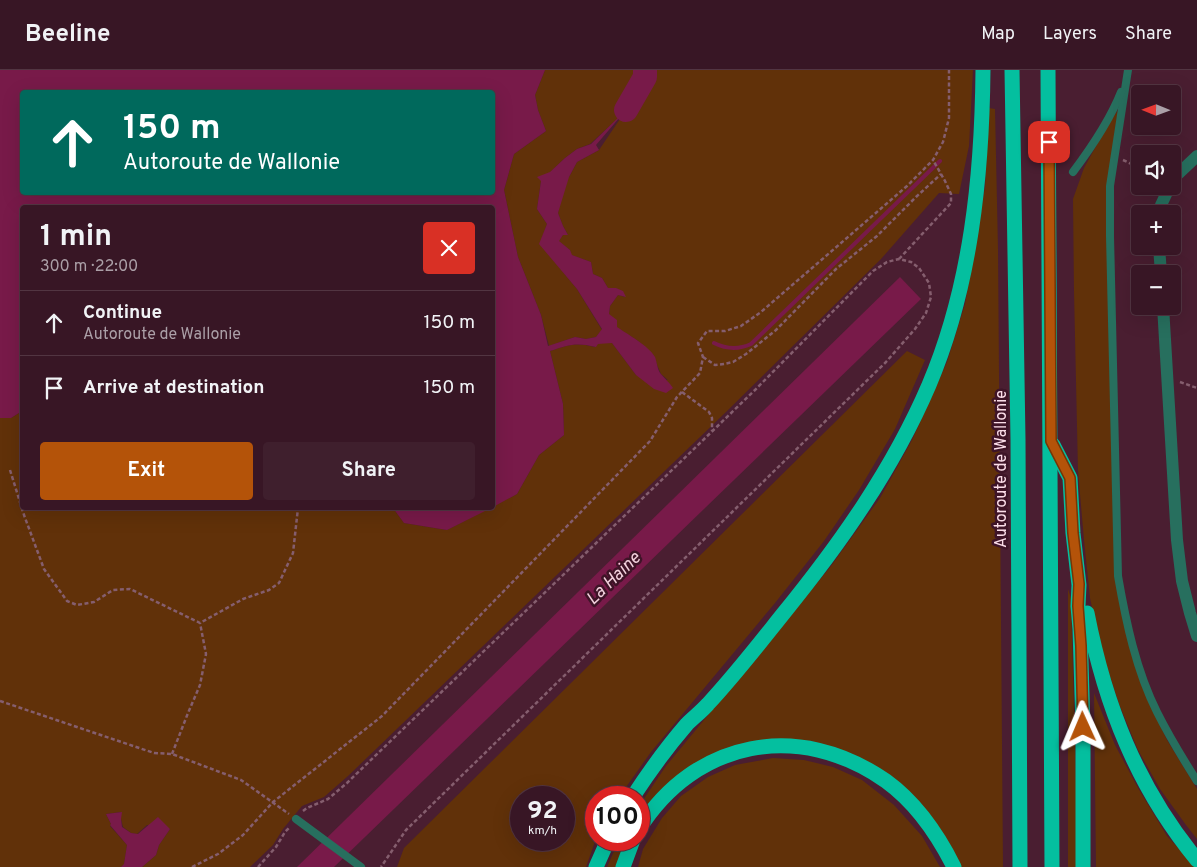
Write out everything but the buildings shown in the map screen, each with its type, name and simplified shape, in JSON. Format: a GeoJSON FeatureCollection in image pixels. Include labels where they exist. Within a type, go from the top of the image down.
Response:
{"type":"FeatureCollection","features":[{"type":"Feature","properties":{"kind":"highway"},"geometry":{"type":"LineString","coordinates":[[640,786],[657,761],[726,683],[846,532],[872,492],[914,418],[938,362],[962,279],[978,182],[983,70]]}},
{"type":"Feature","properties":{"kind":"highway","name":"Autoroute de Wallonie"},"geometry":{"type":"LineString","coordinates":[[1012,70],[1018,449],[1020,867]]}},
{"type":"Feature","properties":{"kind":"highway"},"geometry":{"type":"LineString","coordinates":[[1048,70],[1052,867]]}},
{"type":"Feature","properties":{"kind":"highway"},"geometry":{"type":"LineString","coordinates":[[1051,441],[1070,478],[1073,533],[1079,584],[1084,867]]}},
{"type":"Feature","properties":{"kind":"highway"},"geometry":{"type":"LineString","coordinates":[[1079,584],[1088,613],[1102,679],[1126,745],[1166,819],[1197,860]]}},
{"type":"Feature","properties":{"kind":"highway"},"geometry":{"type":"LineString","coordinates":[[650,813],[668,792],[691,773],[715,760],[764,746],[808,748],[843,758],[887,782],[910,803],[928,824],[954,867]]}},
{"type":"Feature","properties":{"kind":"highway"},"geometry":{"type":"LineString","coordinates":[[596,867],[603,851]]}},
{"type":"Feature","properties":{"kind":"highway"},"geometry":{"type":"LineString","coordinates":[[623,867],[629,851]]}},
{"type":"Feature","properties":{"kind":"street"},"geometry":{"type":"LineString","coordinates":[[1181,171],[1197,156]]}},
{"type":"Feature","properties":{"kind":"street"},"geometry":{"type":"LineString","coordinates":[[1164,315],[1177,540],[1182,581],[1197,636]]}},
{"type":"Feature","properties":{"kind":"lane"},"geometry":{"type":"LineString","coordinates":[[1128,70],[1110,186],[1118,576],[1133,644],[1156,711],[1197,781]]}},
{"type":"Feature","properties":{"kind":"lane"},"geometry":{"type":"LineString","coordinates":[[1073,172],[1118,101],[1127,79]]}},
{"type":"Feature","properties":{"kind":"lane"},"geometry":{"type":"LineString","coordinates":[[296,819],[361,867]]}},
{"type":"Feature","properties":{"kind":"path"},"geometry":{"type":"LineString","coordinates":[[192,867],[218,854],[243,835],[273,802],[382,716],[650,441],[677,397],[700,373],[703,357],[698,343],[707,331],[725,331],[741,326],[761,312],[907,186],[933,160],[943,142],[949,118],[949,70]]}},
{"type":"Feature","properties":{"kind":"path"},"geometry":{"type":"LineString","coordinates":[[899,259],[951,202],[951,194],[933,160]]}},
{"type":"Feature","properties":{"kind":"path"},"geometry":{"type":"LineString","coordinates":[[703,357],[715,364],[724,364],[733,362],[746,354],[776,330],[836,269],[877,236],[941,174]]}},
{"type":"Feature","properties":{"kind":"path"},"geometry":{"type":"LineString","coordinates":[[258,867],[276,847],[285,832],[307,808],[328,799],[347,783],[754,391],[873,272],[887,262],[899,259],[912,262],[919,268],[929,283],[931,297],[926,314],[886,362],[406,830],[381,867]]}},
{"type":"Feature","properties":{"kind":"path"},"geometry":{"type":"LineString","coordinates":[[1167,378],[1197,388]]}},
{"type":"Feature","properties":{"kind":"path"},"geometry":{"type":"LineString","coordinates":[[682,392],[709,412],[712,418],[712,431]]}},
{"type":"Feature","properties":{"kind":"path"},"geometry":{"type":"LineString","coordinates":[[10,470],[20,502]]}},
{"type":"Feature","properties":{"kind":"path"},"geometry":{"type":"LineString","coordinates":[[22,510],[44,569],[67,601],[77,605],[94,602],[113,590],[130,589],[200,624]]}},
{"type":"Feature","properties":{"kind":"path"},"geometry":{"type":"LineString","coordinates":[[200,624],[243,599],[269,590],[279,583],[293,553],[298,510]]}},
{"type":"Feature","properties":{"kind":"path"},"geometry":{"type":"LineString","coordinates":[[172,754],[200,685],[206,654],[200,624]]}},
{"type":"Feature","properties":{"kind":"path"},"geometry":{"type":"LineString","coordinates":[[0,701],[154,753],[172,754],[241,780],[296,819]]}},
{"type":"Feature","properties":{"kind":"shaded area"},"geometry":{"type":"Polygon","coordinates":[[[545,70],[973,70],[969,146],[959,194],[939,193],[881,259],[726,412],[348,776],[324,797],[302,806],[283,829],[273,845],[250,867],[142,867],[156,855],[159,845],[170,829],[147,825],[137,834],[131,833],[123,827],[121,812],[106,814],[111,824],[110,826],[127,845],[124,865],[121,867],[0,867],[0,418],[11,418],[20,412],[20,510],[394,510],[404,523],[447,530],[486,510],[495,510],[495,505],[517,494],[539,455],[564,435],[563,404],[550,351],[572,345],[595,347],[598,343],[612,343],[636,375],[668,380],[661,374],[654,356],[638,341],[616,327],[609,314],[610,306],[618,295],[625,297],[616,288],[608,288],[602,278],[593,274],[591,262],[571,255],[570,250],[558,241],[563,235],[568,235],[558,213],[560,204],[554,186],[569,177],[577,162],[599,150],[624,113],[590,144],[577,149],[565,158],[541,181],[537,209],[547,224],[540,244],[577,289],[602,330],[596,337],[586,339],[575,337],[549,346],[541,315],[518,257],[504,190],[514,154],[546,131],[538,110],[535,95],[545,70]]]}},
{"type":"Feature","properties":{"kind":"shaded area"},"geometry":{"type":"Polygon","coordinates":[[[989,108],[995,109],[998,249],[1003,867],[960,867],[912,797],[879,768],[846,752],[811,741],[775,740],[744,744],[653,799],[650,803],[650,790],[666,766],[831,566],[880,498],[912,440],[947,362],[965,304],[985,187],[989,108]]]}},
{"type":"Feature","properties":{"kind":"shaded area"},"geometry":{"type":"Polygon","coordinates":[[[1118,110],[1107,186],[1115,553],[1148,700],[1167,740],[1197,789],[1197,839],[1160,789],[1138,750],[1119,704],[1101,649],[1090,598],[1078,471],[1073,199],[1084,168],[1118,110]]]}},
{"type":"Feature","properties":{"kind":"shaded area"},"geometry":{"type":"Polygon","coordinates":[[[907,351],[925,360],[895,429],[859,490],[824,541],[775,603],[651,752],[627,786],[585,786],[585,851],[592,851],[586,867],[397,867],[404,848],[907,351]]]}},
{"type":"Feature","properties":{"kind":"shaded area"},"geometry":{"type":"Polygon","coordinates":[[[1068,589],[1071,598],[1077,867],[1068,867],[1068,589]]]}},
{"type":"Feature","properties":{"kind":"shaded area"},"geometry":{"type":"Polygon","coordinates":[[[1094,693],[1115,745],[1138,788],[1167,836],[1196,867],[1096,867],[1094,693]]]}},
{"type":"Feature","properties":{"kind":"shaded area"},"geometry":{"type":"Polygon","coordinates":[[[773,758],[804,760],[833,767],[862,780],[894,805],[922,836],[940,867],[638,867],[642,851],[650,851],[650,838],[662,818],[681,796],[708,777],[735,765],[773,758]]]}},
{"type":"Feature","properties":{"kind":"shaded area"},"geometry":{"type":"Polygon","coordinates":[[[614,851],[623,851],[617,867],[607,867],[614,851]]]}},
{"type":"Feature","properties":{"kind":"water"},"geometry":{"type":"Polygon","coordinates":[[[0,70],[545,70],[535,95],[538,110],[546,131],[514,154],[504,190],[518,257],[541,315],[548,346],[575,337],[586,339],[596,337],[602,329],[577,289],[539,244],[547,224],[537,209],[541,181],[537,177],[550,172],[577,149],[591,144],[626,110],[596,145],[599,150],[577,162],[569,177],[558,213],[568,235],[563,235],[559,241],[570,250],[572,255],[591,262],[593,274],[602,278],[608,288],[616,288],[623,291],[626,297],[618,295],[610,306],[609,314],[617,320],[617,327],[652,353],[660,373],[673,388],[666,393],[654,389],[636,375],[612,343],[598,344],[596,347],[572,345],[550,351],[563,404],[564,435],[539,455],[517,494],[495,506],[495,205],[20,205],[20,412],[11,418],[0,418],[0,70]]]}},
{"type":"Feature","properties":{"kind":"water","name":"La Haine"},"geometry":{"type":"Polygon","coordinates":[[[900,277],[921,299],[334,867],[297,867],[900,277]]]}},
{"type":"Feature","properties":{"kind":"water"},"geometry":{"type":"Polygon","coordinates":[[[394,510],[487,510],[447,530],[404,523],[394,510]]]}},
{"type":"Feature","properties":{"kind":"water"},"geometry":{"type":"Polygon","coordinates":[[[122,812],[122,827],[131,833],[138,834],[158,817],[170,829],[159,845],[156,855],[142,867],[121,867],[124,864],[127,845],[110,825],[106,814],[122,812]]]}},
{"type":"Feature","properties":{"kind":"waterway"},"geometry":{"type":"LineString","coordinates":[[626,110],[645,77],[645,70]]}},
{"type":"Feature","properties":{"kind":"waterway"},"geometry":{"type":"LineString","coordinates":[[714,343],[732,348],[751,344],[940,161]]}},
{"type":"Feature","properties":{"kind":"route"},"geometry":{"type":"LineString","coordinates":[[1049,142],[1051,441],[1070,478],[1073,533],[1079,584],[1078,606],[1083,727]]}}]}
